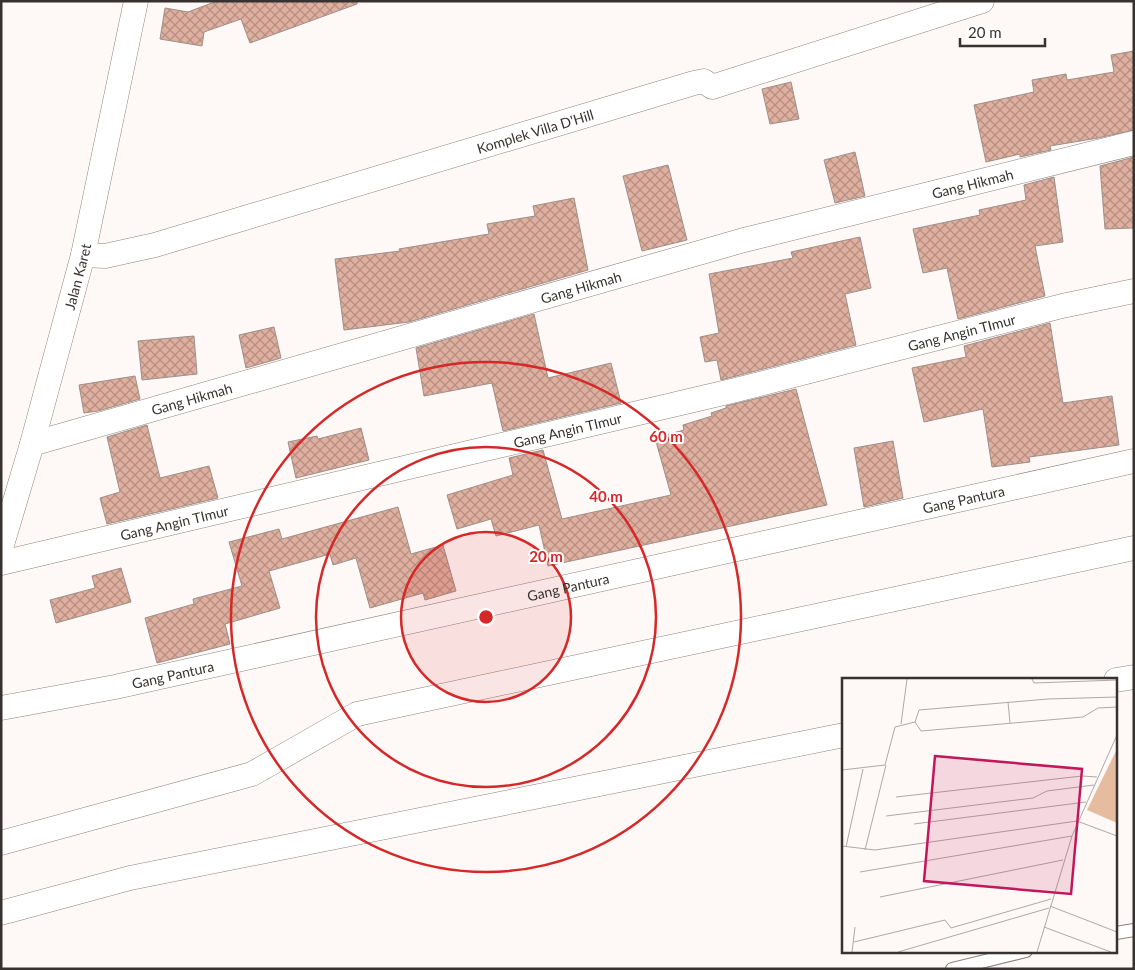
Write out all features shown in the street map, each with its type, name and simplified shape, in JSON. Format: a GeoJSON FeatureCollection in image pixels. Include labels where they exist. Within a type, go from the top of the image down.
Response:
{"type":"FeatureCollection","features":[{"type":"Feature","properties":{"kind":"street","name":"Jalan Karet"},"geometry":{"type":"LineString","coordinates":[[1,548],[32,444],[82,255],[136,1]]}},
{"type":"Feature","properties":{"kind":"street","name":"Komplek Villa D'Hill"},"geometry":{"type":"LineString","coordinates":[[82,255],[105,256],[155,245],[694,83],[704,81],[712,87],[982,1]]}},
{"type":"Feature","properties":{"kind":"street","name":"Gang Hikmah"},"geometry":{"type":"LineString","coordinates":[[32,444],[744,240],[1134,143]]}},
{"type":"Feature","properties":{"kind":"street","name":"Gang Angin TImur"},"geometry":{"type":"LineString","coordinates":[[1,563],[736,390],[1053,308],[1134,291]]}},
{"type":"Feature","properties":{"kind":"street","name":"Gang Pantura"},"geometry":{"type":"LineString","coordinates":[[1,708],[115,687],[1134,461]]}},
{"type":"Feature","properties":{"kind":"street"},"geometry":{"type":"LineString","coordinates":[[1,844],[252,774],[357,714],[1134,548]]}},
{"type":"Feature","properties":{"kind":"street"},"geometry":{"type":"LineString","coordinates":[[1118,680],[1134,677]]}},
{"type":"Feature","properties":{"kind":"street"},"geometry":{"type":"LineString","coordinates":[[1,913],[130,878],[842,735]]}},
{"type":"Feature","properties":{"kind":"lane"},"geometry":{"type":"LineString","coordinates":[[1118,933],[1134,930]]}},
{"type":"Feature","properties":{"kind":"lane"},"geometry":{"type":"LineString","coordinates":[[952,969],[1022,952]]}},
{"type":"Feature","properties":{"kind":"building"},"geometry":{"type":"Polygon","coordinates":[[[217,1],[357,1],[357,4],[250,43],[241,19],[204,32],[202,46],[160,39],[165,8],[188,12],[217,1]]]}},
{"type":"Feature","properties":{"kind":"building"},"geometry":{"type":"Polygon","coordinates":[[[1134,51],[1134,130],[1050,146],[1051,150],[1020,157],[1020,154],[986,162],[974,105],[1034,92],[1032,80],[1066,74],[1067,80],[1114,72],[1111,55],[1134,51]]]}},
{"type":"Feature","properties":{"kind":"building"},"geometry":{"type":"Polygon","coordinates":[[[791,82],[799,119],[770,124],[762,89],[791,82]]]}},
{"type":"Feature","properties":{"kind":"building"},"geometry":{"type":"Polygon","coordinates":[[[855,152],[865,196],[835,203],[824,160],[855,152]]]}},
{"type":"Feature","properties":{"kind":"building"},"geometry":{"type":"Polygon","coordinates":[[[1134,157],[1134,228],[1105,229],[1100,166],[1134,157]]]}},
{"type":"Feature","properties":{"kind":"building"},"geometry":{"type":"Polygon","coordinates":[[[668,165],[687,240],[642,251],[623,176],[668,165]]]}},
{"type":"Feature","properties":{"kind":"building"},"geometry":{"type":"Polygon","coordinates":[[[1054,177],[1063,242],[1035,246],[1045,296],[958,319],[947,268],[923,273],[913,229],[980,215],[979,210],[1026,200],[1024,185],[1054,177]]]}},
{"type":"Feature","properties":{"kind":"building"},"geometry":{"type":"Polygon","coordinates":[[[574,198],[588,270],[409,322],[344,330],[335,259],[400,251],[399,249],[489,234],[487,224],[535,216],[533,206],[574,198]]]}},
{"type":"Feature","properties":{"kind":"building"},"geometry":{"type":"Polygon","coordinates":[[[860,237],[871,288],[845,294],[856,345],[721,380],[717,360],[705,362],[700,337],[719,333],[709,274],[793,258],[791,252],[860,237]]]}},
{"type":"Feature","properties":{"kind":"building"},"geometry":{"type":"Polygon","coordinates":[[[534,314],[548,378],[611,363],[621,403],[503,431],[492,383],[424,396],[416,348],[534,314]]]}},
{"type":"Feature","properties":{"kind":"building"},"geometry":{"type":"Polygon","coordinates":[[[1050,323],[1063,403],[1112,396],[1119,445],[1029,457],[1030,462],[992,467],[983,409],[924,422],[912,368],[966,357],[964,346],[1050,323]]]}},
{"type":"Feature","properties":{"kind":"building"},"geometry":{"type":"Polygon","coordinates":[[[274,327],[281,358],[246,368],[239,335],[274,327]]]}},
{"type":"Feature","properties":{"kind":"building"},"geometry":{"type":"Polygon","coordinates":[[[194,336],[197,374],[142,380],[138,341],[194,336]]]}},
{"type":"Feature","properties":{"kind":"building"},"geometry":{"type":"Polygon","coordinates":[[[135,376],[140,399],[84,413],[79,385],[135,376]]]}},
{"type":"Feature","properties":{"kind":"building"},"geometry":{"type":"Polygon","coordinates":[[[796,389],[827,505],[548,566],[539,525],[496,536],[491,519],[457,529],[447,495],[513,475],[509,458],[543,450],[562,519],[671,495],[655,438],[684,430],[683,425],[712,416],[711,413],[726,408],[726,406],[796,389]]]}},
{"type":"Feature","properties":{"kind":"building"},"geometry":{"type":"Polygon","coordinates":[[[147,425],[160,478],[209,466],[218,498],[107,524],[100,498],[120,492],[107,437],[147,425]]]}},
{"type":"Feature","properties":{"kind":"building"},"geometry":{"type":"Polygon","coordinates":[[[361,428],[369,460],[296,478],[288,442],[317,436],[318,439],[361,428]]]}},
{"type":"Feature","properties":{"kind":"building"},"geometry":{"type":"Polygon","coordinates":[[[893,441],[903,498],[864,507],[854,448],[893,441]]]}},
{"type":"Feature","properties":{"kind":"building"},"geometry":{"type":"Polygon","coordinates":[[[398,507],[411,554],[443,545],[456,591],[425,600],[423,593],[370,608],[356,558],[333,565],[330,554],[269,571],[280,608],[225,624],[230,644],[157,663],[145,618],[194,604],[193,599],[242,586],[229,542],[279,529],[282,539],[398,507]]]}},
{"type":"Feature","properties":{"kind":"building"},"geometry":{"type":"Polygon","coordinates":[[[121,568],[131,602],[56,623],[50,600],[95,588],[92,576],[121,568]]]}}]}
